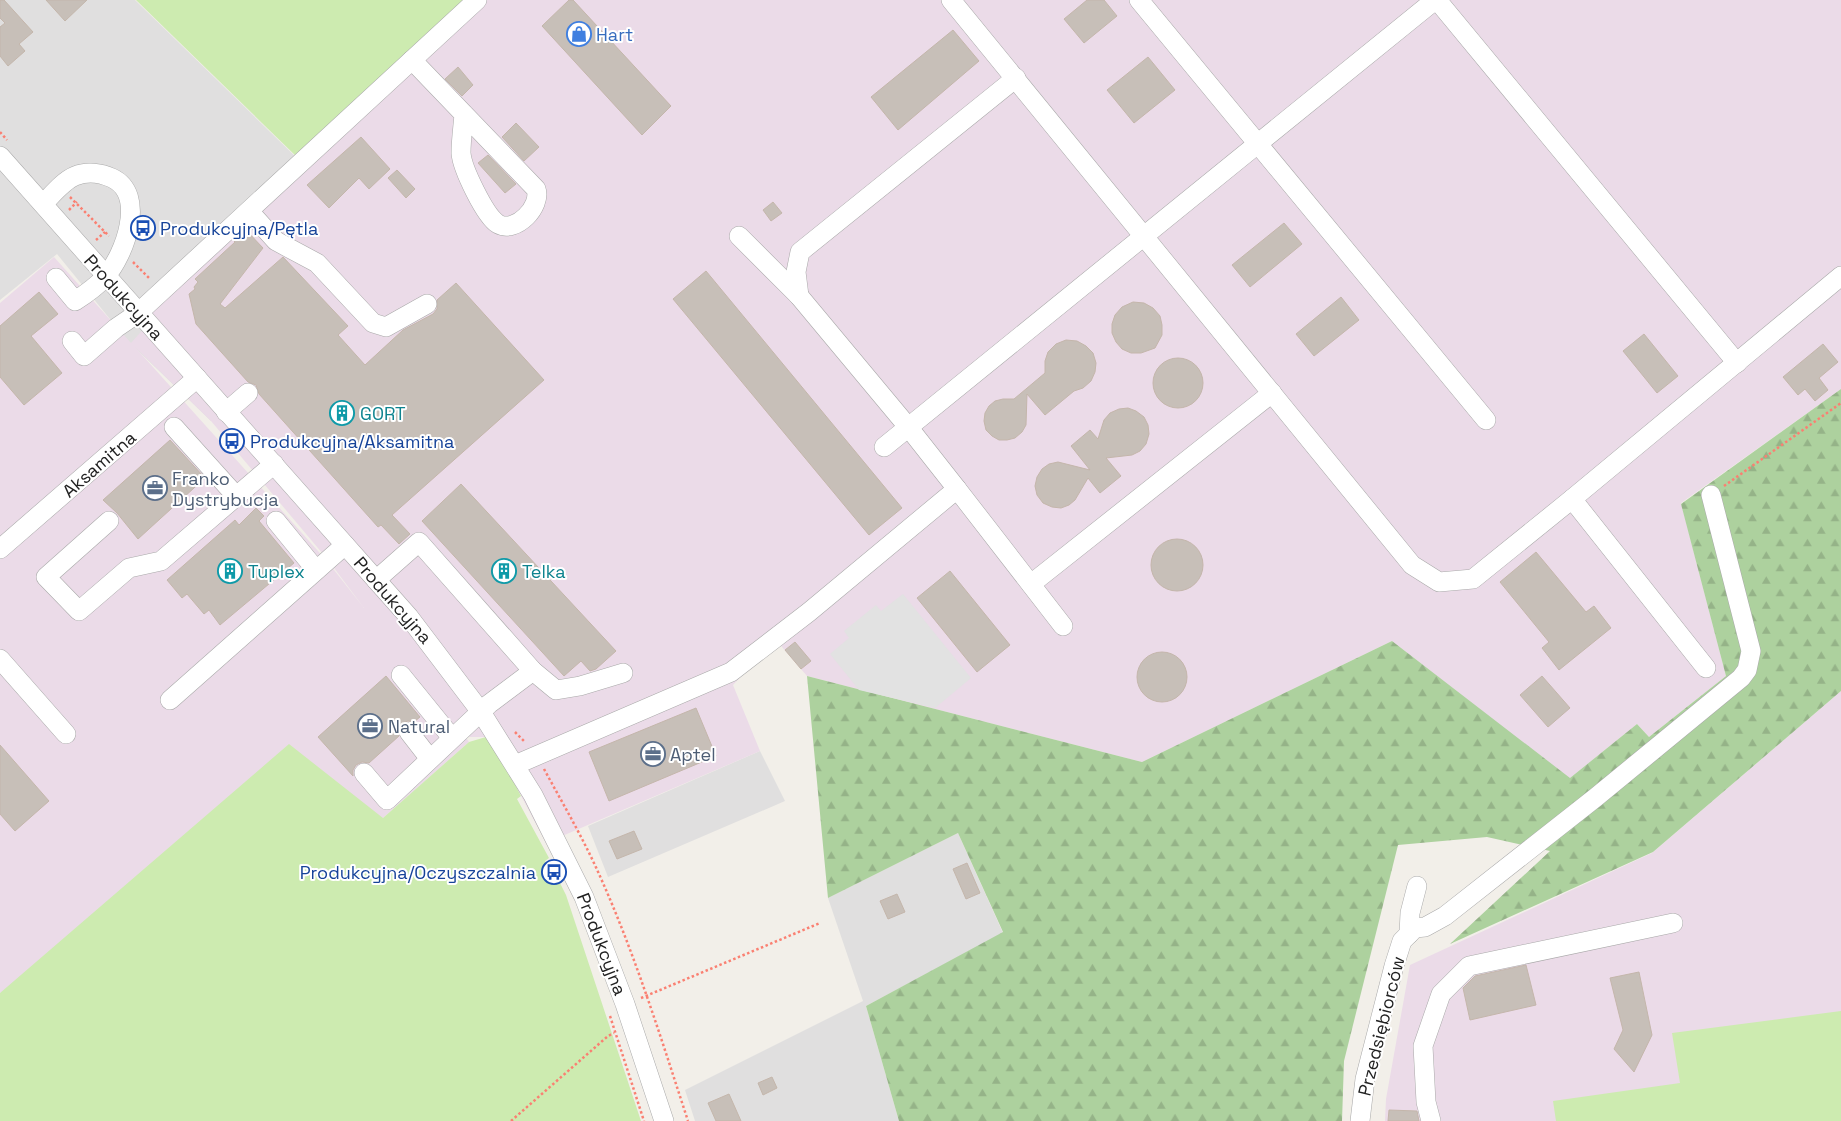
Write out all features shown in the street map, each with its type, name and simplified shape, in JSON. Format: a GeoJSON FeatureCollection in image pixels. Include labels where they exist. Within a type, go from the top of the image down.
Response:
{"type":"FeatureCollection","features":[{"type":"Feature","properties":{"kind":"street"},"geometry":{"type":"LineString","coordinates":[[72,341],[84,356],[116,328],[138,313],[477,0]]}},
{"type":"Feature","properties":{"kind":"street"},"geometry":{"type":"LineString","coordinates":[[951,0],[1412,565],[1439,582],[1473,579],[1841,276]]}},
{"type":"Feature","properties":{"kind":"street"},"geometry":{"type":"LineString","coordinates":[[1139,0],[1486,420]]}},
{"type":"Feature","properties":{"kind":"street"},"geometry":{"type":"LineString","coordinates":[[884,447],[1436,0],[1737,363]]}},
{"type":"Feature","properties":{"kind":"street"},"geometry":{"type":"LineString","coordinates":[[412,60],[464,114],[536,189],[538,195],[536,203],[518,223],[506,226],[498,224],[489,215],[466,173],[461,154],[464,114]]}},
{"type":"Feature","properties":{"kind":"street"},"geometry":{"type":"LineString","coordinates":[[799,296],[796,272],[800,252],[1016,78]]}},
{"type":"Feature","properties":{"kind":"street","name":"Produkcyjna"},"geometry":{"type":"LineString","coordinates":[[0,156],[376,580],[414,624],[481,712],[537,803],[584,897],[633,1026],[664,1121]]}},
{"type":"Feature","properties":{"kind":"street"},"geometry":{"type":"LineString","coordinates":[[43,204],[73,176],[88,173],[104,175],[119,181],[128,193],[131,206],[130,221],[122,249],[106,276],[75,301],[56,278]]}},
{"type":"Feature","properties":{"kind":"street"},"geometry":{"type":"LineString","coordinates":[[249,211],[276,241],[317,263],[373,323],[386,327],[427,304]]}},
{"type":"Feature","properties":{"kind":"street"},"geometry":{"type":"LineString","coordinates":[[739,236],[799,296],[909,428],[1063,626]]}},
{"type":"Feature","properties":{"kind":"street","name":"Aksamitna"},"geometry":{"type":"LineString","coordinates":[[0,549],[197,378]]}},
{"type":"Feature","properties":{"kind":"street"},"geometry":{"type":"LineString","coordinates":[[226,412],[248,393]]}},
{"type":"Feature","properties":{"kind":"street"},"geometry":{"type":"LineString","coordinates":[[1032,584],[1272,393]]}},
{"type":"Feature","properties":{"kind":"street"},"geometry":{"type":"LineString","coordinates":[[174,427],[236,496]]}},
{"type":"Feature","properties":{"kind":"street"},"geometry":{"type":"LineString","coordinates":[[109,522],[46,577],[78,611],[129,568],[161,561],[274,464]]}},
{"type":"Feature","properties":{"kind":"street"},"geometry":{"type":"LineString","coordinates":[[515,765],[731,672],[776,640],[957,489]]}},
{"type":"Feature","properties":{"kind":"street"},"geometry":{"type":"LineString","coordinates":[[1409,934],[1415,928],[1426,927],[1445,916],[1595,798],[1741,678],[1747,670],[1751,652],[1711,495]]}},
{"type":"Feature","properties":{"kind":"street"},"geometry":{"type":"LineString","coordinates":[[1572,499],[1706,668]]}},
{"type":"Feature","properties":{"kind":"street"},"geometry":{"type":"LineString","coordinates":[[276,521],[316,570]]}},
{"type":"Feature","properties":{"kind":"street"},"geometry":{"type":"LineString","coordinates":[[376,580],[419,542],[533,671],[556,690],[580,686],[623,673]]}},
{"type":"Feature","properties":{"kind":"street"},"geometry":{"type":"LineString","coordinates":[[170,700],[345,545]]}},
{"type":"Feature","properties":{"kind":"street"},"geometry":{"type":"LineString","coordinates":[[0,658],[66,734]]}},
{"type":"Feature","properties":{"kind":"street"},"geometry":{"type":"LineString","coordinates":[[364,772],[387,800],[481,712],[533,671]]}},
{"type":"Feature","properties":{"kind":"street"},"geometry":{"type":"LineString","coordinates":[[400,676],[452,738]]}},
{"type":"Feature","properties":{"kind":"street"},"geometry":{"type":"LineString","coordinates":[[409,732],[430,759]]}},
{"type":"Feature","properties":{"kind":"street"},"geometry":{"type":"LineString","coordinates":[[1409,934],[1410,913],[1417,886]]}},
{"type":"Feature","properties":{"kind":"street"},"geometry":{"type":"LineString","coordinates":[[1430,1121],[1426,1102],[1423,1046],[1441,994],[1469,966],[1674,922]]}},
{"type":"Feature","properties":{"kind":"street","name":"Przedsiębiorców"},"geometry":{"type":"LineString","coordinates":[[1360,1121],[1367,1069],[1394,966],[1402,941],[1409,934]]}},
{"type":"Feature","properties":{"kind":"path"},"geometry":{"type":"LineString","coordinates":[[1711,495],[1841,403]]}},
{"type":"Feature","properties":{"kind":"path"},"geometry":{"type":"LineString","coordinates":[[537,756],[581,836],[621,926],[647,996],[688,1121]]}},
{"type":"Feature","properties":{"kind":"path"},"geometry":{"type":"LineString","coordinates":[[625,1004],[820,923]]}},
{"type":"Feature","properties":{"kind":"path"},"geometry":{"type":"LineString","coordinates":[[511,1121],[608,1036],[633,1026]]}},
{"type":"Feature","properties":{"kind":"shaded area"},"geometry":{"type":"Polygon","coordinates":[[[0,0],[135,0],[302,163],[211,421],[127,340],[57,254],[0,300],[0,0]]]}},
{"type":"Feature","properties":{"kind":"shaded area"},"geometry":{"type":"Polygon","coordinates":[[[477,0],[1841,0],[1841,389],[1681,503],[1726,676],[1649,737],[1637,724],[1569,779],[1392,641],[1142,762],[807,676],[776,640],[733,685],[760,751],[546,843],[508,771],[486,737],[470,737],[462,732],[469,742],[383,818],[0,993],[0,303],[54,257],[131,343],[148,324],[138,312],[477,0]],[[135,347],[327,561],[364,608],[328,560],[211,421],[135,347]]]}},
{"type":"Feature","properties":{"kind":"shaded area"},"geometry":{"type":"Polygon","coordinates":[[[903,594],[971,678],[935,708],[859,690],[830,654],[849,638],[844,631],[876,605],[881,611],[903,594]]]}},
{"type":"Feature","properties":{"kind":"shaded area"},"geometry":{"type":"Polygon","coordinates":[[[1841,691],[1841,1121],[1385,1121],[1386,1099],[1410,965],[1652,853],[1841,691]]]}},
{"type":"Feature","properties":{"kind":"shaded area"},"geometry":{"type":"Polygon","coordinates":[[[760,751],[785,801],[608,877],[588,826],[760,751]]]}},
{"type":"Feature","properties":{"kind":"shaded area"},"geometry":{"type":"Polygon","coordinates":[[[958,833],[1003,933],[866,1006],[899,1121],[695,1121],[685,1090],[863,1001],[828,898],[958,833]]]}},
{"type":"Feature","properties":{"kind":"green space"},"geometry":{"type":"Polygon","coordinates":[[[136,0],[477,0],[302,162],[136,0]]]}},
{"type":"Feature","properties":{"kind":"green space"},"geometry":{"type":"Polygon","coordinates":[[[1841,389],[1841,691],[1653,852],[1450,944],[1550,851],[1487,837],[1398,845],[1344,1061],[1342,1121],[899,1121],[866,1006],[1003,932],[958,833],[828,898],[807,676],[1142,762],[1392,641],[1570,778],[1637,724],[1649,737],[1726,676],[1681,504],[1841,389]]]}},
{"type":"Feature","properties":{"kind":"green space"},"geometry":{"type":"Polygon","coordinates":[[[486,737],[508,771],[521,796],[517,799],[549,858],[545,861],[557,884],[560,883],[566,895],[641,1121],[0,1121],[0,993],[289,744],[383,818],[469,742],[486,737]]]}},
{"type":"Feature","properties":{"kind":"green space"},"geometry":{"type":"Polygon","coordinates":[[[1841,1011],[1841,1121],[1556,1121],[1553,1101],[1680,1083],[1672,1033],[1841,1011]]]}},
{"type":"Feature","properties":{"kind":"building"},"geometry":{"type":"Polygon","coordinates":[[[0,0],[4,0],[33,32],[19,44],[25,51],[8,66],[0,56],[0,27],[5,23],[0,18],[0,0]]]}},
{"type":"Feature","properties":{"kind":"building"},"geometry":{"type":"Polygon","coordinates":[[[46,0],[87,0],[65,21],[46,0]]]}},
{"type":"Feature","properties":{"kind":"building"},"geometry":{"type":"Polygon","coordinates":[[[569,0],[573,0],[671,106],[642,135],[542,26],[569,0]]]}},
{"type":"Feature","properties":{"kind":"building"},"geometry":{"type":"Polygon","coordinates":[[[1087,0],[1104,0],[1117,16],[1084,43],[1064,19],[1087,0]]]}},
{"type":"Feature","properties":{"kind":"building"},"geometry":{"type":"Polygon","coordinates":[[[953,30],[979,61],[898,130],[871,97],[953,30]]]}},
{"type":"Feature","properties":{"kind":"building"},"geometry":{"type":"Polygon","coordinates":[[[1148,57],[1175,90],[1134,123],[1107,90],[1148,57]]]}},
{"type":"Feature","properties":{"kind":"building"},"geometry":{"type":"Polygon","coordinates":[[[458,67],[473,85],[462,96],[445,79],[458,67]]]}},
{"type":"Feature","properties":{"kind":"building"},"geometry":{"type":"Polygon","coordinates":[[[516,123],[539,147],[524,161],[502,137],[516,123]]]}},
{"type":"Feature","properties":{"kind":"building"},"geometry":{"type":"Polygon","coordinates":[[[361,137],[390,169],[369,189],[359,178],[329,208],[307,185],[361,137]]]}},
{"type":"Feature","properties":{"kind":"building"},"geometry":{"type":"Polygon","coordinates":[[[488,155],[516,184],[505,193],[478,163],[488,155]]]}},
{"type":"Feature","properties":{"kind":"building"},"geometry":{"type":"Polygon","coordinates":[[[397,170],[415,189],[406,198],[388,178],[397,170]]]}},
{"type":"Feature","properties":{"kind":"building"},"geometry":{"type":"Polygon","coordinates":[[[773,202],[782,213],[771,221],[763,210],[773,202]]]}},
{"type":"Feature","properties":{"kind":"building"},"geometry":{"type":"Polygon","coordinates":[[[1284,223],[1302,244],[1250,287],[1232,265],[1284,223]]]}},
{"type":"Feature","properties":{"kind":"building","name":"GORT"},"geometry":{"type":"Polygon","coordinates":[[[245,229],[263,248],[220,304],[225,308],[283,257],[348,326],[338,335],[365,365],[403,330],[433,314],[437,309],[437,300],[456,283],[544,380],[392,515],[410,534],[399,544],[381,525],[378,527],[259,394],[256,385],[248,382],[196,324],[189,294],[195,289],[194,287],[198,282],[195,279],[235,242],[233,240],[245,229]]]}},
{"type":"Feature","properties":{"kind":"building"},"geometry":{"type":"Polygon","coordinates":[[[706,271],[902,508],[869,535],[673,299],[706,271]]]}},
{"type":"Feature","properties":{"kind":"building"},"geometry":{"type":"Polygon","coordinates":[[[39,292],[58,314],[31,336],[62,373],[24,405],[0,377],[0,326],[39,292]]]}},
{"type":"Feature","properties":{"kind":"building"},"geometry":{"type":"Polygon","coordinates":[[[1341,297],[1359,320],[1314,356],[1296,334],[1341,297]]]}},
{"type":"Feature","properties":{"kind":"building"},"geometry":{"type":"Polygon","coordinates":[[[1133,302],[1144,303],[1153,308],[1160,316],[1162,325],[1162,335],[1155,348],[1141,353],[1131,353],[1122,349],[1112,333],[1115,315],[1122,307],[1133,302]]]}},
{"type":"Feature","properties":{"kind":"building"},"geometry":{"type":"Polygon","coordinates":[[[1644,334],[1678,376],[1657,393],[1623,351],[1644,334]]]}},
{"type":"Feature","properties":{"kind":"building"},"geometry":{"type":"Polygon","coordinates":[[[1066,340],[1077,341],[1093,353],[1096,363],[1091,381],[1083,388],[1074,391],[1045,415],[1027,394],[1026,425],[1022,432],[1015,438],[1007,440],[999,440],[992,436],[986,430],[984,421],[985,413],[989,406],[995,401],[1014,399],[1045,373],[1045,361],[1048,352],[1056,344],[1066,340]]]}},
{"type":"Feature","properties":{"kind":"building"},"geometry":{"type":"Polygon","coordinates":[[[1823,344],[1838,362],[1819,378],[1828,390],[1815,401],[1805,389],[1798,395],[1783,377],[1823,344]]]}},
{"type":"Feature","properties":{"kind":"building"},"geometry":{"type":"Polygon","coordinates":[[[1173,358],[1183,358],[1196,365],[1203,378],[1203,388],[1196,401],[1183,408],[1173,408],[1164,404],[1157,397],[1153,388],[1153,378],[1157,369],[1164,362],[1173,358]]]}},
{"type":"Feature","properties":{"kind":"building"},"geometry":{"type":"Polygon","coordinates":[[[1128,408],[1144,417],[1148,425],[1149,434],[1146,444],[1140,451],[1132,455],[1106,458],[1121,476],[1100,493],[1088,478],[1075,500],[1061,508],[1043,503],[1037,495],[1035,486],[1037,477],[1042,469],[1049,464],[1058,462],[1090,470],[1071,446],[1090,430],[1098,439],[1104,420],[1110,413],[1128,408]]]}},
{"type":"Feature","properties":{"kind":"building","name":"Franko Dystrybucja"},"geometry":{"type":"Polygon","coordinates":[[[170,440],[205,478],[138,539],[117,513],[103,500],[170,440]]]}},
{"type":"Feature","properties":{"kind":"building","name":"Telka"},"geometry":{"type":"Polygon","coordinates":[[[461,484],[616,651],[596,669],[590,671],[581,661],[564,676],[422,521],[461,484]]]}},
{"type":"Feature","properties":{"kind":"building","name":"Tuplex"},"geometry":{"type":"Polygon","coordinates":[[[256,508],[264,516],[259,521],[294,563],[220,625],[209,610],[204,614],[187,594],[182,598],[167,580],[235,520],[239,525],[256,508]]]}},
{"type":"Feature","properties":{"kind":"building"},"geometry":{"type":"Polygon","coordinates":[[[1172,539],[1182,539],[1196,546],[1203,560],[1203,570],[1196,584],[1182,591],[1172,591],[1162,587],[1155,580],[1151,570],[1151,560],[1155,550],[1162,543],[1172,539]]]}},
{"type":"Feature","properties":{"kind":"building"},"geometry":{"type":"Polygon","coordinates":[[[1536,552],[1586,612],[1594,606],[1611,628],[1559,670],[1542,648],[1549,642],[1500,582],[1536,552]]]}},
{"type":"Feature","properties":{"kind":"building"},"geometry":{"type":"Polygon","coordinates":[[[950,571],[1010,645],[977,672],[917,598],[950,571]]]}},
{"type":"Feature","properties":{"kind":"building"},"geometry":{"type":"Polygon","coordinates":[[[795,642],[811,661],[801,669],[785,650],[795,642]]]}},
{"type":"Feature","properties":{"kind":"building"},"geometry":{"type":"Polygon","coordinates":[[[1162,652],[1172,654],[1180,659],[1185,667],[1187,677],[1185,687],[1180,695],[1172,700],[1162,702],[1152,700],[1144,695],[1139,687],[1137,677],[1139,667],[1144,659],[1152,654],[1162,652]]]}},
{"type":"Feature","properties":{"kind":"building","name":"Natural"},"geometry":{"type":"Polygon","coordinates":[[[386,676],[420,717],[414,722],[402,723],[398,728],[399,736],[369,763],[362,762],[356,765],[353,770],[353,776],[318,737],[386,676]]]}},
{"type":"Feature","properties":{"kind":"building"},"geometry":{"type":"Polygon","coordinates":[[[1542,676],[1570,708],[1548,727],[1520,695],[1542,676]]]}},
{"type":"Feature","properties":{"kind":"building","name":"Aptel"},"geometry":{"type":"Polygon","coordinates":[[[696,708],[716,756],[609,801],[589,752],[696,708]]]}},
{"type":"Feature","properties":{"kind":"building"},"geometry":{"type":"Polygon","coordinates":[[[0,745],[49,801],[15,831],[0,814],[0,745]]]}},
{"type":"Feature","properties":{"kind":"building"},"geometry":{"type":"Polygon","coordinates":[[[634,831],[642,849],[617,859],[609,841],[634,831]]]}},
{"type":"Feature","properties":{"kind":"building"},"geometry":{"type":"Polygon","coordinates":[[[967,863],[980,893],[966,899],[953,869],[967,863]]]}},
{"type":"Feature","properties":{"kind":"building"},"geometry":{"type":"Polygon","coordinates":[[[897,894],[905,912],[888,919],[880,901],[897,894]]]}},
{"type":"Feature","properties":{"kind":"building"},"geometry":{"type":"Polygon","coordinates":[[[1526,965],[1536,1005],[1470,1020],[1463,988],[1475,976],[1526,965]]]}},
{"type":"Feature","properties":{"kind":"building"},"geometry":{"type":"Polygon","coordinates":[[[1639,972],[1652,1035],[1634,1072],[1614,1049],[1623,1030],[1610,978],[1639,972]]]}},
{"type":"Feature","properties":{"kind":"building"},"geometry":{"type":"Polygon","coordinates":[[[772,1077],[777,1088],[763,1095],[758,1083],[772,1077]]]}},
{"type":"Feature","properties":{"kind":"building"},"geometry":{"type":"Polygon","coordinates":[[[729,1094],[741,1121],[716,1121],[708,1103],[729,1094]]]}},
{"type":"Feature","properties":{"kind":"building"},"geometry":{"type":"Polygon","coordinates":[[[1389,1110],[1417,1111],[1419,1121],[1388,1121],[1389,1110]]]}},
{"type":"Feature","properties":{"kind":"place","name":"Hart"},"geometry":{"type":"Point","coordinates":[579,34]}},
{"type":"Feature","properties":{"kind":"place","name":"Produkcyjna/Pętla"},"geometry":{"type":"Point","coordinates":[143,228]}},
{"type":"Feature","properties":{"kind":"place","name":"GORT"},"geometry":{"type":"Point","coordinates":[342,413]}},
{"type":"Feature","properties":{"kind":"place","name":"Produkcyjna/Aksamitna"},"geometry":{"type":"Point","coordinates":[232,441]}},
{"type":"Feature","properties":{"kind":"place","name":"Franko Dystrybucja"},"geometry":{"type":"Point","coordinates":[155,488]}},
{"type":"Feature","properties":{"kind":"place","name":"Tuplex"},"geometry":{"type":"Point","coordinates":[230,571]}},
{"type":"Feature","properties":{"kind":"place","name":"Telka"},"geometry":{"type":"Point","coordinates":[504,571]}},
{"type":"Feature","properties":{"kind":"place","name":"Natural"},"geometry":{"type":"Point","coordinates":[370,726]}},
{"type":"Feature","properties":{"kind":"place","name":"Aptel"},"geometry":{"type":"Point","coordinates":[653,754]}},
{"type":"Feature","properties":{"kind":"place","name":"Produkcyjna/Oczyszczalnia"},"geometry":{"type":"Point","coordinates":[554,872]}}]}
